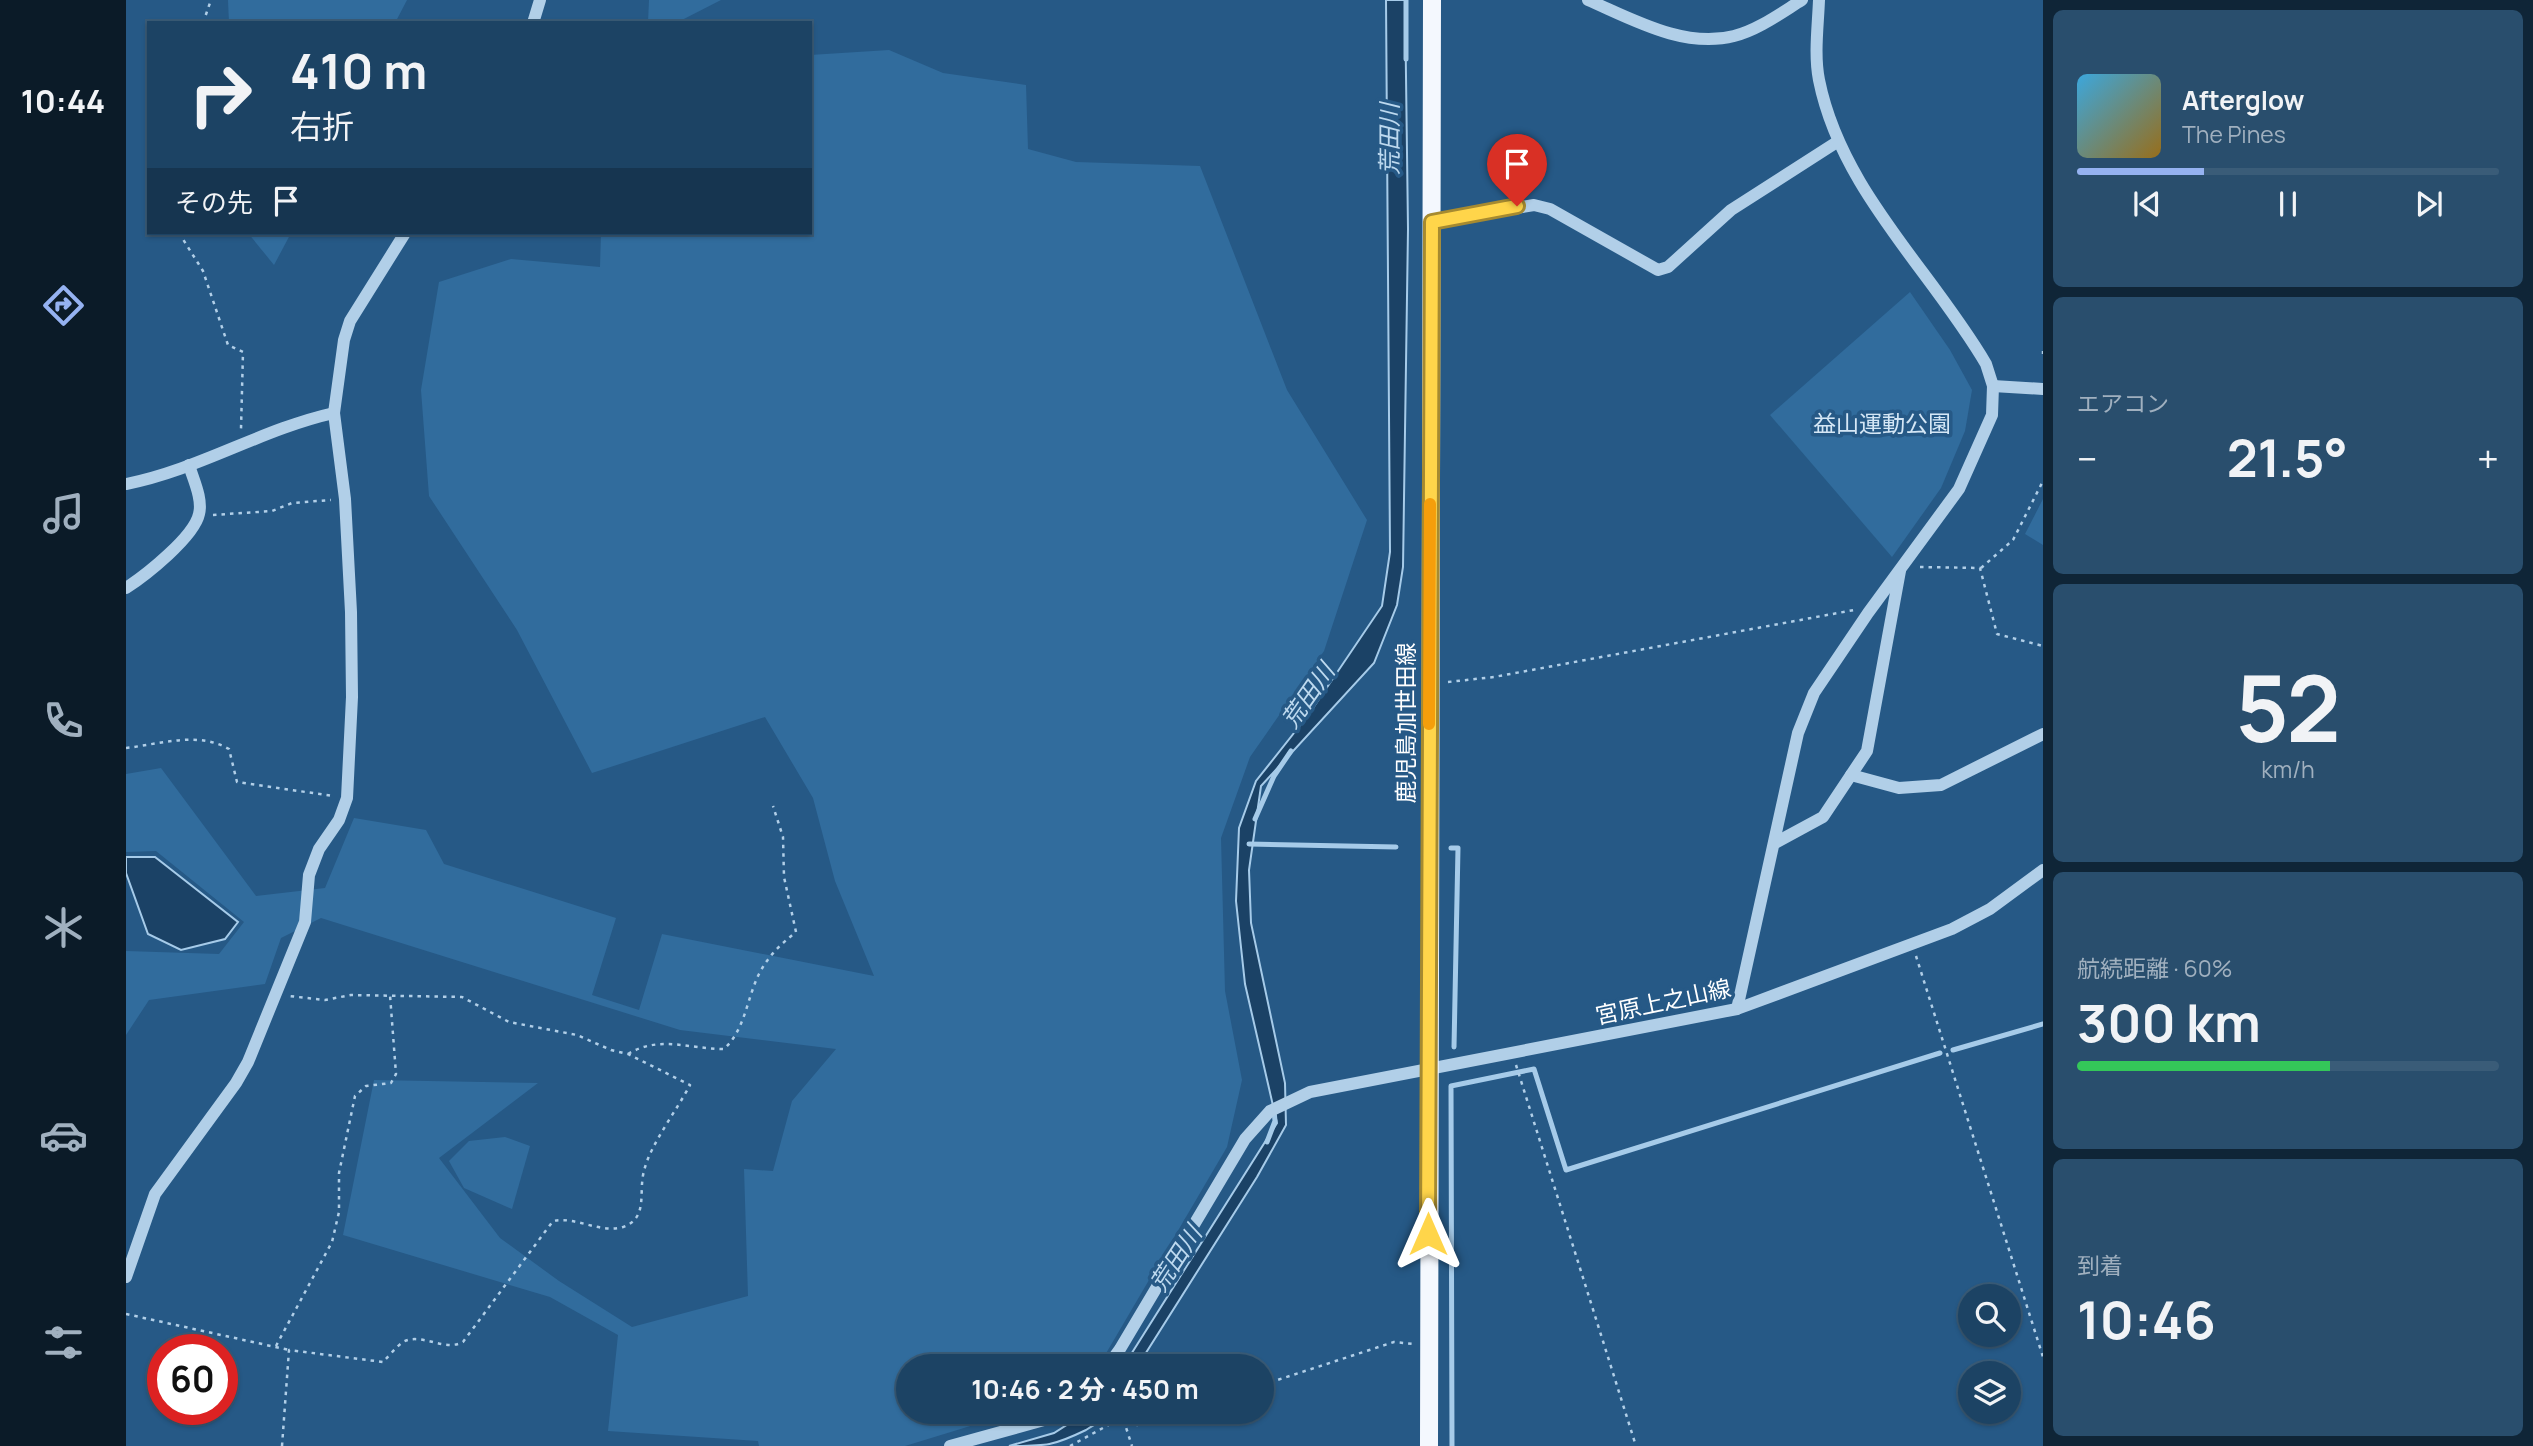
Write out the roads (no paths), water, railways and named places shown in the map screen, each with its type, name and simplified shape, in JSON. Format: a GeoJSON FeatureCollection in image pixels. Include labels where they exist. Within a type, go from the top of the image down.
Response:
{"type":"FeatureCollection","features":[{"type":"Feature","properties":{"kind":"main road","name":"鹿児島加世田線"},"geometry":{"type":"LineString","coordinates":[[1429,1446],[1427,1345],[1432,0]]}},
{"type":"Feature","properties":{"kind":"street"},"geometry":{"type":"LineString","coordinates":[[534,21],[540,0]]}},
{"type":"Feature","properties":{"kind":"street"},"geometry":{"type":"LineString","coordinates":[[1588,0],[1661,31],[1707,38],[1732,37],[1746,32],[1802,0]]}},
{"type":"Feature","properties":{"kind":"street"},"geometry":{"type":"LineString","coordinates":[[1737,1009],[1775,843],[1788,769],[1814,693],[1900,567],[1959,489],[1992,415],[1993,386],[1986,364],[1972,340],[1858,179],[1837,142],[1819,79],[1819,0]]}},
{"type":"Feature","properties":{"kind":"street"},"geometry":{"type":"LineString","coordinates":[[1432,222],[1534,205],[1550,209],[1658,270],[1668,267],[1731,210],[1837,142]]}},
{"type":"Feature","properties":{"kind":"street"},"geometry":{"type":"LineString","coordinates":[[126,1277],[155,1194],[236,1083],[305,922],[309,875],[319,849],[339,820],[347,798],[352,685],[345,499],[334,413],[344,340],[350,321],[404,235]]}},
{"type":"Feature","properties":{"kind":"street"},"geometry":{"type":"LineString","coordinates":[[1993,386],[2043,390]]}},
{"type":"Feature","properties":{"kind":"street"},"geometry":{"type":"LineString","coordinates":[[126,484],[189,465],[295,423],[334,413]]}},
{"type":"Feature","properties":{"kind":"street"},"geometry":{"type":"LineString","coordinates":[[126,588],[174,551],[199,516],[200,505],[189,465]]}},
{"type":"Feature","properties":{"kind":"street"},"geometry":{"type":"LineString","coordinates":[[1775,843],[1823,817],[1867,751],[1900,567]]}},
{"type":"Feature","properties":{"kind":"street"},"geometry":{"type":"LineString","coordinates":[[1851,775],[1899,788],[1941,785],[2043,734]]}},
{"type":"Feature","properties":{"kind":"street","name":"宮原上之山線"},"geometry":{"type":"LineString","coordinates":[[1117,1354],[1245,1139],[1270,1111],[1310,1092],[1737,1009],[1952,929],[1990,909],[2043,870]]}},
{"type":"Feature","properties":{"kind":"street"},"geometry":{"type":"LineString","coordinates":[[950,1446],[1030,1424]]}},
{"type":"Feature","properties":{"kind":"water"},"geometry":{"type":"Polygon","coordinates":[[[1386,0],[1405,0],[1408,229],[1403,567],[1397,605],[1374,663],[1261,786],[1249,870],[1251,923],[1285,1083],[1286,1125],[1257,1177],[1145,1354],[1131,1354],[1277,1123],[1245,984],[1236,901],[1239,828],[1256,781],[1309,714],[1382,606],[1390,552],[1386,0]]]}},
{"type":"Feature","properties":{"kind":"water"},"geometry":{"type":"Polygon","coordinates":[[[126,857],[155,857],[238,922],[225,939],[181,950],[148,934],[126,873],[126,857]]]}},
{"type":"Feature","properties":{"kind":"water"},"geometry":{"type":"Polygon","coordinates":[[[1068,1424],[1095,1424],[1057,1442],[1009,1446],[1054,1433],[1068,1424]]]}},
{"type":"Feature","properties":{"kind":"waterway","name":"荒田川"},"geometry":{"type":"LineString","coordinates":[[1406,0],[1406,59]]}},
{"type":"Feature","properties":{"kind":"waterway","name":"荒田川"},"geometry":{"type":"LineString","coordinates":[[1255,819],[1274,776],[1291,751]]}},
{"type":"Feature","properties":{"kind":"waterway"},"geometry":{"type":"LineString","coordinates":[[1249,844],[1396,847]]}},
{"type":"Feature","properties":{"kind":"waterway"},"geometry":{"type":"LineString","coordinates":[[1451,848],[1458,848],[1454,1047]]}},
{"type":"Feature","properties":{"kind":"waterway"},"geometry":{"type":"LineString","coordinates":[[1953,1050],[2043,1024]]}},
{"type":"Feature","properties":{"kind":"waterway"},"geometry":{"type":"LineString","coordinates":[[1452,1446],[1451,1086],[1534,1069],[1566,1170],[1940,1053]]}},
{"type":"Feature","properties":{"kind":"waterway","name":"荒田川"},"geometry":{"type":"LineString","coordinates":[[1267,1142],[1275,1121],[1274,1111]]}},
{"type":"Feature","properties":{"kind":"park label","name":"益山運動公園"},"geometry":{"type":"Point","coordinates":[1882,423]}}]}
